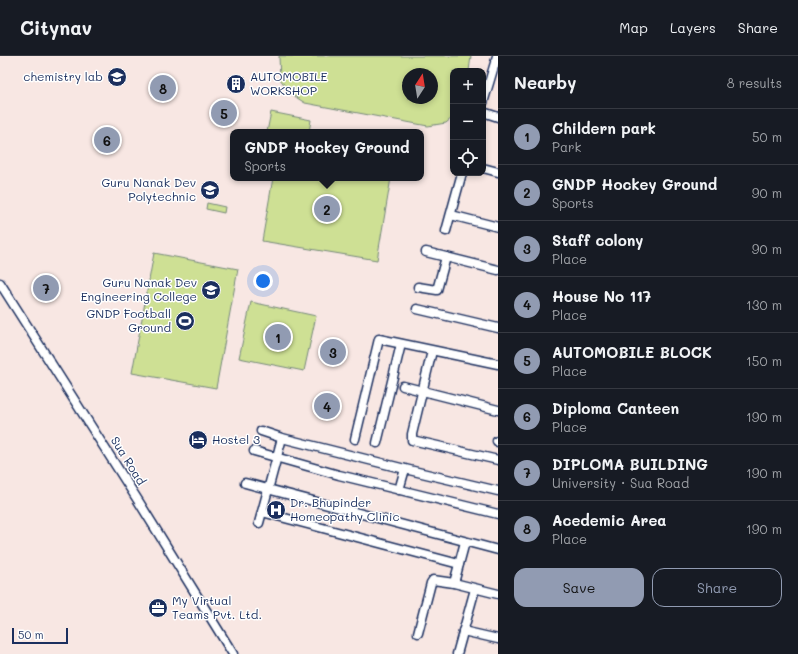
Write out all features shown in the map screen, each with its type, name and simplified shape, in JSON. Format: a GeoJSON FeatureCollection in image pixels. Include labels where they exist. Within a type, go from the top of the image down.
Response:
{"type":"FeatureCollection","features":[{"type":"Feature","properties":{"kind":"street"},"geometry":{"type":"LineString","coordinates":[[486,94],[495,69],[497,56]]}},
{"type":"Feature","properties":{"kind":"street"},"geometry":{"type":"LineString","coordinates":[[486,113],[498,117]]}},
{"type":"Feature","properties":{"kind":"street"},"geometry":{"type":"LineString","coordinates":[[486,169],[498,172]]}},
{"type":"Feature","properties":{"kind":"street"},"geometry":{"type":"LineString","coordinates":[[446,232],[461,176]]}},
{"type":"Feature","properties":{"kind":"street"},"geometry":{"type":"LineString","coordinates":[[451,215],[498,226]]}},
{"type":"Feature","properties":{"kind":"street"},"geometry":{"type":"LineString","coordinates":[[426,252],[498,270]]}},
{"type":"Feature","properties":{"kind":"street"},"geometry":{"type":"LineString","coordinates":[[418,287],[437,290],[446,257]]}},
{"type":"Feature","properties":{"kind":"street","name":"Sua Road"},"geometry":{"type":"LineString","coordinates":[[0,283],[139,502],[232,654]]}},
{"type":"Feature","properties":{"kind":"street"},"geometry":{"type":"LineString","coordinates":[[417,309],[498,328]]}},
{"type":"Feature","properties":{"kind":"street"},"geometry":{"type":"LineString","coordinates":[[355,439],[379,340],[498,364]]}},
{"type":"Feature","properties":{"kind":"street"},"geometry":{"type":"LineString","coordinates":[[377,443],[401,344]]}},
{"type":"Feature","properties":{"kind":"street"},"geometry":{"type":"LineString","coordinates":[[432,351],[411,438],[412,440],[498,460]]}},
{"type":"Feature","properties":{"kind":"street"},"geometry":{"type":"LineString","coordinates":[[403,386],[498,410]]}},
{"type":"Feature","properties":{"kind":"street"},"geometry":{"type":"LineString","coordinates":[[261,431],[282,438],[404,469],[498,491]]}},
{"type":"Feature","properties":{"kind":"street"},"geometry":{"type":"LineString","coordinates":[[259,523],[282,438]]}},
{"type":"Feature","properties":{"kind":"street"},"geometry":{"type":"LineString","coordinates":[[254,451],[399,490],[498,514]]}},
{"type":"Feature","properties":{"kind":"street"},"geometry":{"type":"LineString","coordinates":[[399,490],[404,469]]}},
{"type":"Feature","properties":{"kind":"street"},"geometry":{"type":"LineString","coordinates":[[244,483],[498,550]]}},
{"type":"Feature","properties":{"kind":"street"},"geometry":{"type":"LineString","coordinates":[[262,512],[459,564]]}},
{"type":"Feature","properties":{"kind":"street"},"geometry":{"type":"LineString","coordinates":[[454,583],[465,542]]}},
{"type":"Feature","properties":{"kind":"street"},"geometry":{"type":"LineString","coordinates":[[418,633],[432,580],[454,583],[498,594]]}},
{"type":"Feature","properties":{"kind":"street"},"geometry":{"type":"LineString","coordinates":[[457,654],[475,589]]}},
{"type":"Feature","properties":{"kind":"street"},"geometry":{"type":"LineString","coordinates":[[463,631],[498,639]]}},
{"type":"Feature","properties":{"kind":"green space"},"geometry":{"type":"Polygon","coordinates":[[[279,56],[471,56],[469,68],[450,68],[450,120],[446,123],[428,126],[305,103],[291,94],[280,79],[279,56]]]}},
{"type":"Feature","properties":{"kind":"green space"},"geometry":{"type":"Polygon","coordinates":[[[271,112],[311,120],[310,129],[268,129],[271,112]]]}},
{"type":"Feature","properties":{"kind":"green space"},"geometry":{"type":"Polygon","coordinates":[[[272,181],[390,181],[377,260],[262,241],[272,181]]]}},
{"type":"Feature","properties":{"kind":"green space"},"geometry":{"type":"Polygon","coordinates":[[[207,203],[225,207],[224,213],[206,209],[207,203]]]}},
{"type":"Feature","properties":{"kind":"green space","name":"GNDP Football Ground"},"geometry":{"type":"Polygon","coordinates":[[[154,253],[238,269],[216,388],[132,373],[154,253]]]}},
{"type":"Feature","properties":{"kind":"green space"},"geometry":{"type":"Polygon","coordinates":[[[251,302],[316,316],[304,371],[239,358],[251,302]]]}},
{"type":"Feature","properties":{"kind":"place","name":"chemistry lab"},"geometry":{"type":"Point","coordinates":[117,77]}},
{"type":"Feature","properties":{"kind":"place","name":"AUTOMOBILE WORKSHOP"},"geometry":{"type":"Point","coordinates":[236,84]}},
{"type":"Feature","properties":{"kind":"place","name":"Acedemic Area"},"geometry":{"type":"Point","coordinates":[163,88]}},
{"type":"Feature","properties":{"kind":"place","name":"AUTOMOBILE BLOCK"},"geometry":{"type":"Point","coordinates":[224,113]}},
{"type":"Feature","properties":{"kind":"place","name":"Diploma Canteen"},"geometry":{"type":"Point","coordinates":[107,140]}},
{"type":"Feature","properties":{"kind":"place","name":"Guru Nanak Dev Polytechnic"},"geometry":{"type":"Point","coordinates":[210,190]}},
{"type":"Feature","properties":{"kind":"place","name":"GNDP Hockey Ground"},"geometry":{"type":"Point","coordinates":[327,209]}},
{"type":"Feature","properties":{"kind":"place","name":"DIPLOMA BUILDING"},"geometry":{"type":"Point","coordinates":[46,288]}},
{"type":"Feature","properties":{"kind":"place","name":"Guru Nanak Dev Engineering College"},"geometry":{"type":"Point","coordinates":[211,290]}},
{"type":"Feature","properties":{"kind":"place","name":"GNDP Football Ground"},"geometry":{"type":"Point","coordinates":[185,321]}},
{"type":"Feature","properties":{"kind":"place","name":"Childern park"},"geometry":{"type":"Point","coordinates":[278,337]}},
{"type":"Feature","properties":{"kind":"place","name":"Staff colony"},"geometry":{"type":"Point","coordinates":[333,352]}},
{"type":"Feature","properties":{"kind":"place","name":"House No 117"},"geometry":{"type":"Point","coordinates":[327,406]}},
{"type":"Feature","properties":{"kind":"place","name":"Hostel 3"},"geometry":{"type":"Point","coordinates":[198,440]}},
{"type":"Feature","properties":{"kind":"place","name":"Dr. Bhupinder Homeopathy Clinic"},"geometry":{"type":"Point","coordinates":[276,510]}},
{"type":"Feature","properties":{"kind":"place","name":"My Virtual Teams Pvt. Ltd."},"geometry":{"type":"Point","coordinates":[158,608]}}]}
